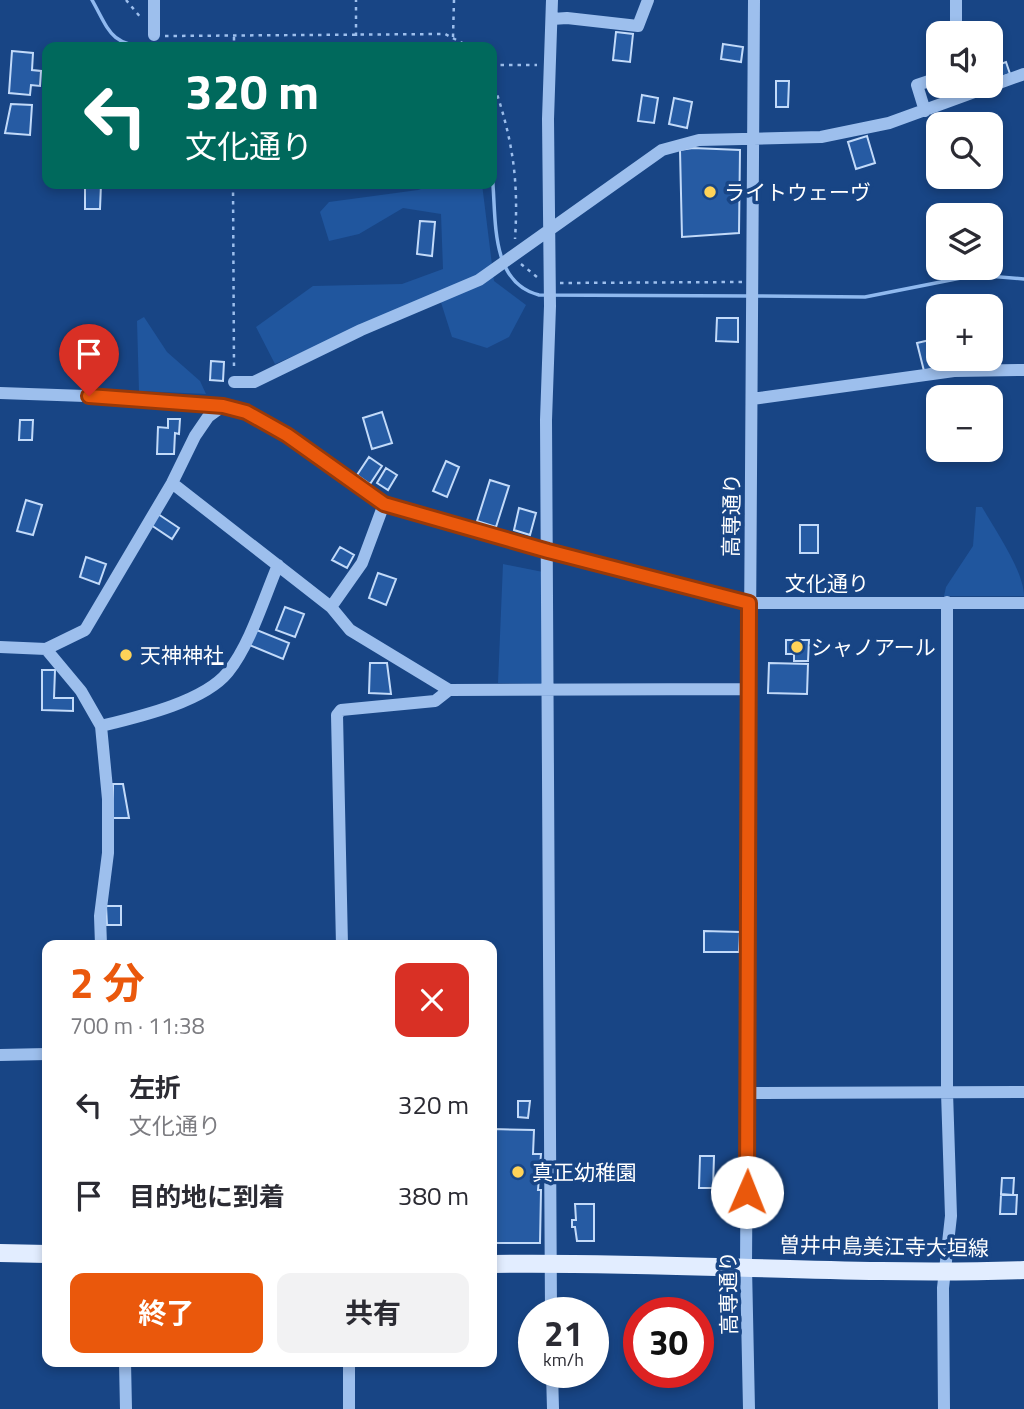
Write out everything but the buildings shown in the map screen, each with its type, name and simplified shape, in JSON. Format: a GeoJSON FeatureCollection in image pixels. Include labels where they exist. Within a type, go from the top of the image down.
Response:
{"type":"FeatureCollection","features":[{"type":"Feature","properties":{"kind":"main road"},"geometry":{"type":"LineString","coordinates":[[0,1253],[42,1254]]}},
{"type":"Feature","properties":{"kind":"main road","name":"曽井中島美江寺大垣線"},"geometry":{"type":"LineString","coordinates":[[497,1264],[945,1273],[1024,1270]]}},
{"type":"Feature","properties":{"kind":"street"},"geometry":{"type":"LineString","coordinates":[[154,0],[154,35]]}},
{"type":"Feature","properties":{"kind":"street"},"geometry":{"type":"LineString","coordinates":[[551,1297],[546,420],[550,306],[548,119],[552,0]]}},
{"type":"Feature","properties":{"kind":"street"},"geometry":{"type":"LineString","coordinates":[[552,19],[567,18],[638,26],[648,0]]}},
{"type":"Feature","properties":{"kind":"street","name":"高専通り"},"geometry":{"type":"LineString","coordinates":[[749,1409],[746,1267],[754,0]]}},
{"type":"Feature","properties":{"kind":"street"},"geometry":{"type":"LineString","coordinates":[[956,0],[956,21]]}},
{"type":"Feature","properties":{"kind":"street"},"geometry":{"type":"LineString","coordinates":[[234,382],[254,382],[348,336],[479,280],[662,150],[699,140],[821,138],[889,123],[1024,74]]}},
{"type":"Feature","properties":{"kind":"street"},"geometry":{"type":"LineString","coordinates":[[925,111],[917,85],[926,82]]}},
{"type":"Feature","properties":{"kind":"street"},"geometry":{"type":"LineString","coordinates":[[752,399],[954,371],[1024,370]]}},
{"type":"Feature","properties":{"kind":"street","name":"文化通り"},"geometry":{"type":"LineString","coordinates":[[0,393],[114,397],[223,406],[246,412],[287,435],[384,504],[548,551],[749,603],[1024,603]]}},
{"type":"Feature","properties":{"kind":"street"},"geometry":{"type":"LineString","coordinates":[[0,647],[46,649],[85,630],[172,483],[195,436],[208,417],[223,406]]}},
{"type":"Feature","properties":{"kind":"street"},"geometry":{"type":"LineString","coordinates":[[172,483],[331,607],[350,630],[449,690],[751,689]]}},
{"type":"Feature","properties":{"kind":"street"},"geometry":{"type":"LineString","coordinates":[[331,607],[362,563],[384,504]]}},
{"type":"Feature","properties":{"kind":"street"},"geometry":{"type":"LineString","coordinates":[[101,726],[153,711],[207,690],[228,673],[243,647],[278,565]]}},
{"type":"Feature","properties":{"kind":"street"},"geometry":{"type":"LineString","coordinates":[[944,1409],[943,1288],[951,1233],[947,1092],[947,602]]}},
{"type":"Feature","properties":{"kind":"street"},"geometry":{"type":"LineString","coordinates":[[46,649],[81,691],[101,726],[108,853],[100,916],[100,940]]}},
{"type":"Feature","properties":{"kind":"street"},"geometry":{"type":"LineString","coordinates":[[342,940],[337,715],[341,710],[435,701],[449,690]]}},
{"type":"Feature","properties":{"kind":"street"},"geometry":{"type":"LineString","coordinates":[[0,1055],[42,1054]]}},
{"type":"Feature","properties":{"kind":"street"},"geometry":{"type":"LineString","coordinates":[[749,1093],[1024,1092]]}},
{"type":"Feature","properties":{"kind":"street"},"geometry":{"type":"LineString","coordinates":[[125,1367],[126,1409]]}},
{"type":"Feature","properties":{"kind":"street"},"geometry":{"type":"LineString","coordinates":[[349,1367],[349,1409]]}},
{"type":"Feature","properties":{"kind":"street"},"geometry":{"type":"LineString","coordinates":[[552,1388],[553,1409]]}},
{"type":"Feature","properties":{"kind":"path"},"geometry":{"type":"LineString","coordinates":[[126,0],[154,35],[234,37],[445,34],[462,42]]}},
{"type":"Feature","properties":{"kind":"path"},"geometry":{"type":"LineString","coordinates":[[356,0],[356,36]]}},
{"type":"Feature","properties":{"kind":"path"},"geometry":{"type":"LineString","coordinates":[[453,37],[454,0]]}},
{"type":"Feature","properties":{"kind":"path"},"geometry":{"type":"LineString","coordinates":[[234,37],[234,42]]}},
{"type":"Feature","properties":{"kind":"path"},"geometry":{"type":"LineString","coordinates":[[497,65],[551,64]]}},
{"type":"Feature","properties":{"kind":"path"},"geometry":{"type":"LineString","coordinates":[[497,94],[508,126],[518,195],[514,256],[534,275],[550,285],[752,285]]}},
{"type":"Feature","properties":{"kind":"path"},"geometry":{"type":"LineString","coordinates":[[233,189],[234,382]]}},
{"type":"Feature","properties":{"kind":"shaded area"},"geometry":{"type":"Polygon","coordinates":[[[483,189],[494,281],[526,305],[509,337],[487,348],[452,337],[438,293],[275,364],[256,327],[313,286],[402,284],[443,269],[441,214],[403,208],[359,234],[329,241],[320,212],[329,202],[418,190],[483,189]]]}},
{"type":"Feature","properties":{"kind":"shaded area"},"geometry":{"type":"Polygon","coordinates":[[[144,317],[167,352],[200,381],[206,394],[139,391],[137,321],[144,317]]]}},
{"type":"Feature","properties":{"kind":"shaded area"},"geometry":{"type":"Polygon","coordinates":[[[976,507],[982,507],[1008,551],[1023,586],[1024,596],[944,596],[946,587],[973,546],[976,507]]]}},
{"type":"Feature","properties":{"kind":"shaded area"},"geometry":{"type":"Polygon","coordinates":[[[503,564],[543,572],[542,684],[498,683],[503,564]]]}},
{"type":"Feature","properties":{"kind":"waterway"},"geometry":{"type":"LineString","coordinates":[[92,0],[107,28],[124,42]]}},
{"type":"Feature","properties":{"kind":"waterway"},"geometry":{"type":"LineString","coordinates":[[493,189],[498,245],[503,262],[511,276],[523,288],[539,295],[748,296]]}},
{"type":"Feature","properties":{"kind":"waterway"},"geometry":{"type":"LineString","coordinates":[[755,296],[865,297],[976,275],[1024,279]]}},
{"type":"Feature","properties":{"kind":"place","name":"ライトウェーヴ"},"geometry":{"type":"Point","coordinates":[710,192]}},
{"type":"Feature","properties":{"kind":"place","name":"シャノアール"},"geometry":{"type":"Point","coordinates":[797,647]}},
{"type":"Feature","properties":{"kind":"place","name":"天神神社"},"geometry":{"type":"Point","coordinates":[126,655]}},
{"type":"Feature","properties":{"kind":"place","name":"真正幼稚園"},"geometry":{"type":"Point","coordinates":[518,1172]}},
{"type":"Feature","properties":{"kind":"route"},"geometry":{"type":"LineString","coordinates":[[89,396],[223,406],[246,412],[287,435],[384,504],[548,551],[749,603],[751,689],[747,1192]]}}]}
